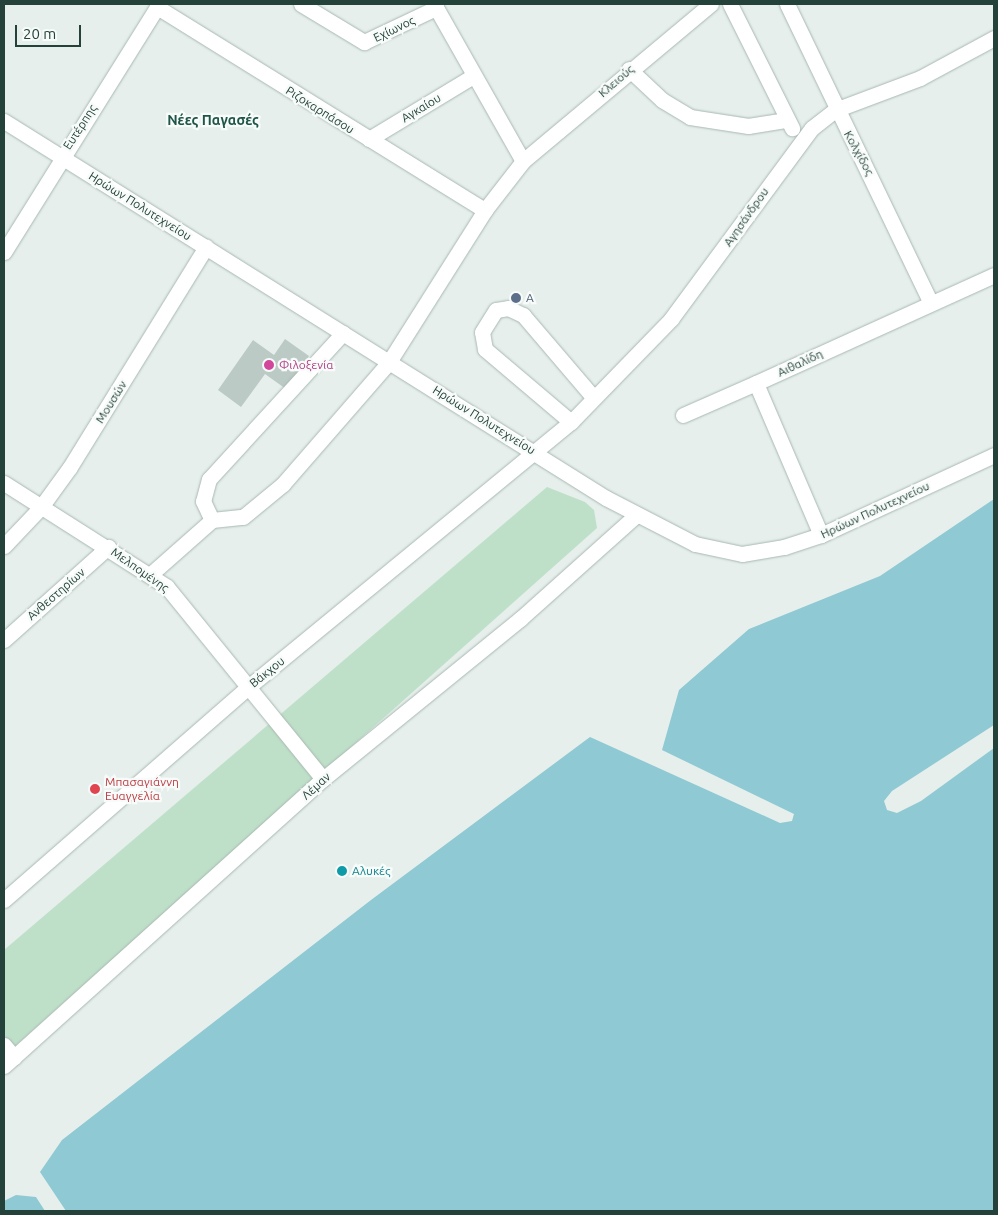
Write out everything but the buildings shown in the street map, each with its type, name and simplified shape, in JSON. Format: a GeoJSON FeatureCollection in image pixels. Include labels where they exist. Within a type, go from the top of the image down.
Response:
{"type":"FeatureCollection","features":[{"type":"Feature","properties":{"kind":"street","name":"Εχίωνος"},"geometry":{"type":"LineString","coordinates":[[301,4],[364,42],[435,6]]}},
{"type":"Feature","properties":{"kind":"street","name":"Κλειούς"},"geometry":{"type":"LineString","coordinates":[[212,520],[243,517],[283,484],[389,362],[485,210],[523,161],[630,68],[712,4]]}},
{"type":"Feature","properties":{"kind":"street"},"geometry":{"type":"LineString","coordinates":[[730,4],[787,120],[800,140]]}},
{"type":"Feature","properties":{"kind":"street","name":"Κολχίδος"},"geometry":{"type":"LineString","coordinates":[[787,4],[835,110],[881,194],[931,303]]}},
{"type":"Feature","properties":{"kind":"street","name":"Ριζοκαρπάσου"},"geometry":{"type":"LineString","coordinates":[[158,6],[368,139],[485,210]]}},
{"type":"Feature","properties":{"kind":"street","name":"Ευτέρπης"},"geometry":{"type":"LineString","coordinates":[[4,252],[61,157],[158,6]]}},
{"type":"Feature","properties":{"kind":"street"},"geometry":{"type":"LineString","coordinates":[[435,6],[473,76],[523,161]]}},
{"type":"Feature","properties":{"kind":"street","name":"Αγησάνδρου"},"geometry":{"type":"LineString","coordinates":[[538,453],[571,422],[681,307],[800,140],[835,110],[920,78],[994,38]]}},
{"type":"Feature","properties":{"kind":"street"},"geometry":{"type":"LineString","coordinates":[[630,68],[662,100],[690,117],[748,126],[787,120]]}},
{"type":"Feature","properties":{"kind":"street","name":"Αγκαίου"},"geometry":{"type":"LineString","coordinates":[[368,139],[473,76]]}},
{"type":"Feature","properties":{"kind":"street","name":"Ηρώων Πολυτεχνείου"},"geometry":{"type":"LineString","coordinates":[[4,121],[538,453],[635,516],[695,544],[742,554],[821,535],[994,455]]}},
{"type":"Feature","properties":{"kind":"street","name":"Μουσών"},"geometry":{"type":"LineString","coordinates":[[4,546],[41,507],[206,248]]}},
{"type":"Feature","properties":{"kind":"street","name":"Αιθαλίδη"},"geometry":{"type":"LineString","coordinates":[[683,416],[994,275]]}},
{"type":"Feature","properties":{"kind":"street"},"geometry":{"type":"LineString","coordinates":[[571,422],[486,349],[482,332],[496,310],[508,308],[523,315],[594,398]]}},
{"type":"Feature","properties":{"kind":"street"},"geometry":{"type":"LineString","coordinates":[[151,574],[212,520],[202,502],[209,479],[343,333]]}},
{"type":"Feature","properties":{"kind":"street"},"geometry":{"type":"LineString","coordinates":[[756,383],[821,535]]}},
{"type":"Feature","properties":{"kind":"street","name":"Βάκχου"},"geometry":{"type":"LineString","coordinates":[[4,900],[247,688],[538,453]]}},
{"type":"Feature","properties":{"kind":"street","name":"Μελπομένης"},"geometry":{"type":"LineString","coordinates":[[4,483],[151,574],[188,608],[247,688],[323,779]]}},
{"type":"Feature","properties":{"kind":"street","name":"Λέμαν"},"geometry":{"type":"LineString","coordinates":[[7,1056],[323,779],[520,619],[635,516]]}},
{"type":"Feature","properties":{"kind":"street","name":"Ανθεστηρίων"},"geometry":{"type":"LineString","coordinates":[[4,640],[108,547]]}},
{"type":"Feature","properties":{"kind":"green space"},"geometry":{"type":"Polygon","coordinates":[[[547,487],[585,502],[594,510],[597,528],[4,1056],[4,950],[547,487]]]}},
{"type":"Feature","properties":{"kind":"water"},"geometry":{"type":"Polygon","coordinates":[[[994,499],[994,1211],[66,1211],[40,1172],[62,1140],[371,900],[590,737],[780,823],[792,821],[794,814],[662,750],[679,690],[749,629],[880,576],[994,499]]]}},
{"type":"Feature","properties":{"kind":"water"},"geometry":{"type":"Polygon","coordinates":[[[16,1195],[36,1197],[45,1211],[4,1211],[4,1201],[16,1195]]]}},
{"type":"Feature","properties":{"kind":"pier"},"geometry":{"type":"Polygon","coordinates":[[[994,725],[994,748],[921,801],[897,813],[887,810],[884,801],[892,791],[994,725]]]}},
{"type":"Feature","properties":{"kind":"place","name":"Α"},"geometry":{"type":"Point","coordinates":[516,298]}},
{"type":"Feature","properties":{"kind":"place","name":"Φιλοξενία"},"geometry":{"type":"Point","coordinates":[269,365]}},
{"type":"Feature","properties":{"kind":"place","name":"Μπασαγιάννη Ευαγγελία"},"geometry":{"type":"Point","coordinates":[95,789]}},
{"type":"Feature","properties":{"kind":"place","name":"Αλυκές"},"geometry":{"type":"Point","coordinates":[342,871]}},
{"type":"Feature","properties":{"kind":"district","name":"Νέες Παγασές"},"geometry":{"type":"Point","coordinates":[213,120]}}]}
